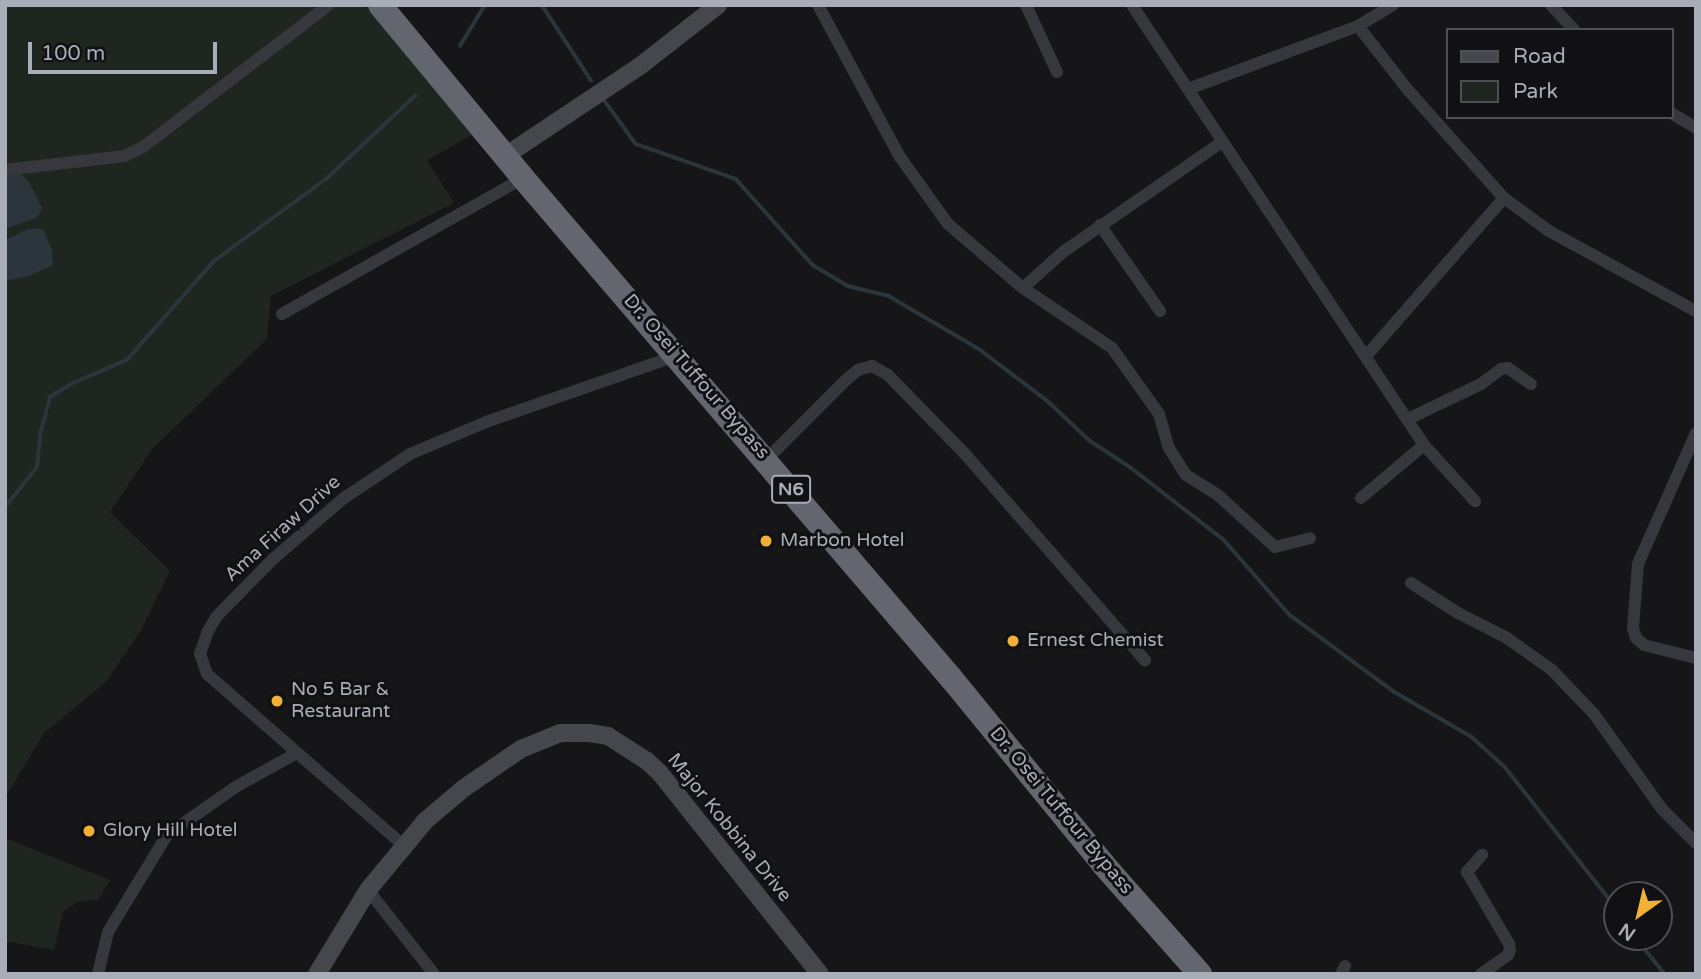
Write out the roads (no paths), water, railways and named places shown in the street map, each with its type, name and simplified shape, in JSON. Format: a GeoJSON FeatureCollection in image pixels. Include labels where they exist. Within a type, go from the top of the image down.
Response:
{"type":"FeatureCollection","features":[{"type":"Feature","properties":{"kind":"highway","name":"Dr. Osei Tuffour Bypass"},"geometry":{"type":"LineString","coordinates":[[380,5],[523,178],[766,459],[1103,864],[1200,974]]}},
{"type":"Feature","properties":{"kind":"street"},"geometry":{"type":"LineString","coordinates":[[5,170],[124,156],[143,147],[329,5]]}},
{"type":"Feature","properties":{"kind":"street"},"geometry":{"type":"LineString","coordinates":[[505,156],[640,66],[718,5]]}},
{"type":"Feature","properties":{"kind":"street"},"geometry":{"type":"LineString","coordinates":[[818,5],[907,169],[948,224],[1023,288],[1112,348],[1159,414],[1169,449],[1186,475],[1218,495],[1275,547],[1310,538]]}},
{"type":"Feature","properties":{"kind":"street"},"geometry":{"type":"LineString","coordinates":[[1026,5],[1057,72]]}},
{"type":"Feature","properties":{"kind":"street"},"geometry":{"type":"LineString","coordinates":[[1132,5],[1367,355],[1424,445],[1475,501]]}},
{"type":"Feature","properties":{"kind":"street"},"geometry":{"type":"LineString","coordinates":[[1188,89],[1358,26],[1393,5]]}},
{"type":"Feature","properties":{"kind":"street"},"geometry":{"type":"LineString","coordinates":[[1551,5],[1572,28]]}},
{"type":"Feature","properties":{"kind":"street"},"geometry":{"type":"LineString","coordinates":[[1358,26],[1417,100],[1504,198],[1549,231],[1696,311]]}},
{"type":"Feature","properties":{"kind":"street"},"geometry":{"type":"LineString","coordinates":[[1673,114],[1696,128]]}},
{"type":"Feature","properties":{"kind":"street"},"geometry":{"type":"LineString","coordinates":[[1023,288],[1100,225],[1222,142]]}},
{"type":"Feature","properties":{"kind":"street"},"geometry":{"type":"LineString","coordinates":[[282,314],[523,178]]}},
{"type":"Feature","properties":{"kind":"street"},"geometry":{"type":"LineString","coordinates":[[1367,355],[1504,198]]}},
{"type":"Feature","properties":{"kind":"street"},"geometry":{"type":"LineString","coordinates":[[1100,225],[1160,311]]}},
{"type":"Feature","properties":{"kind":"street","name":"Ama Firaw Drive"},"geometry":{"type":"LineString","coordinates":[[403,845],[207,674],[200,654],[217,616],[273,559],[344,498],[410,454],[486,422],[678,355]]}},
{"type":"Feature","properties":{"kind":"street"},"geometry":{"type":"LineString","coordinates":[[766,459],[858,370],[872,366],[898,385],[965,454],[1145,660]]}},
{"type":"Feature","properties":{"kind":"street"},"geometry":{"type":"LineString","coordinates":[[1408,419],[1480,384],[1501,369],[1508,368],[1531,384]]}},
{"type":"Feature","properties":{"kind":"street"},"geometry":{"type":"LineString","coordinates":[[1696,433],[1638,564],[1633,628],[1636,638],[1644,645],[1696,658]]}},
{"type":"Feature","properties":{"kind":"street"},"geometry":{"type":"LineString","coordinates":[[1361,498],[1424,445]]}},
{"type":"Feature","properties":{"kind":"street"},"geometry":{"type":"LineString","coordinates":[[1411,583],[1458,613],[1507,638],[1552,670],[1594,714],[1662,809],[1696,843]]}},
{"type":"Feature","properties":{"kind":"street","name":"Major Kobbina Drive"},"geometry":{"type":"LineString","coordinates":[[317,974],[368,890],[425,821],[464,788],[521,749],[560,733],[608,736],[660,773],[820,974]]}},
{"type":"Feature","properties":{"kind":"street"},"geometry":{"type":"LineString","coordinates":[[98,974],[108,932],[167,835],[237,786],[297,753]]}},
{"type":"Feature","properties":{"kind":"street"},"geometry":{"type":"LineString","coordinates":[[1481,974],[1508,956],[1510,950],[1467,872],[1482,855]]}},
{"type":"Feature","properties":{"kind":"street"},"geometry":{"type":"LineString","coordinates":[[368,890],[435,974]]}},
{"type":"Feature","properties":{"kind":"waterway"},"geometry":{"type":"LineString","coordinates":[[460,46],[485,5]]}},
{"type":"Feature","properties":{"kind":"waterway"},"geometry":{"type":"LineString","coordinates":[[542,5],[591,80]]}},
{"type":"Feature","properties":{"kind":"waterway"},"geometry":{"type":"LineString","coordinates":[[5,507],[37,467],[41,431],[50,397],[73,383],[127,360],[214,261],[326,179],[415,96]]}},
{"type":"Feature","properties":{"kind":"waterway"},"geometry":{"type":"LineString","coordinates":[[605,101],[636,144],[736,179],[813,265],[848,286],[889,296],[979,349],[1049,402],[1089,440],[1130,467],[1224,540],[1290,615],[1393,691],[1472,737],[1505,767],[1603,891]]}},
{"type":"Feature","properties":{"kind":"waterway"},"geometry":{"type":"LineString","coordinates":[[1646,951],[1665,974]]}},
{"type":"Feature","properties":{"kind":"place","name":"Marbon Hotel"},"geometry":{"type":"Point","coordinates":[766,541]}},
{"type":"Feature","properties":{"kind":"place","name":"Ernest Chemist"},"geometry":{"type":"Point","coordinates":[1013,641]}},
{"type":"Feature","properties":{"kind":"place","name":"No 5 Bar & Restaurant"},"geometry":{"type":"Point","coordinates":[277,701]}},
{"type":"Feature","properties":{"kind":"place","name":"Glory Hill Hotel"},"geometry":{"type":"Point","coordinates":[89,831]}}]}
